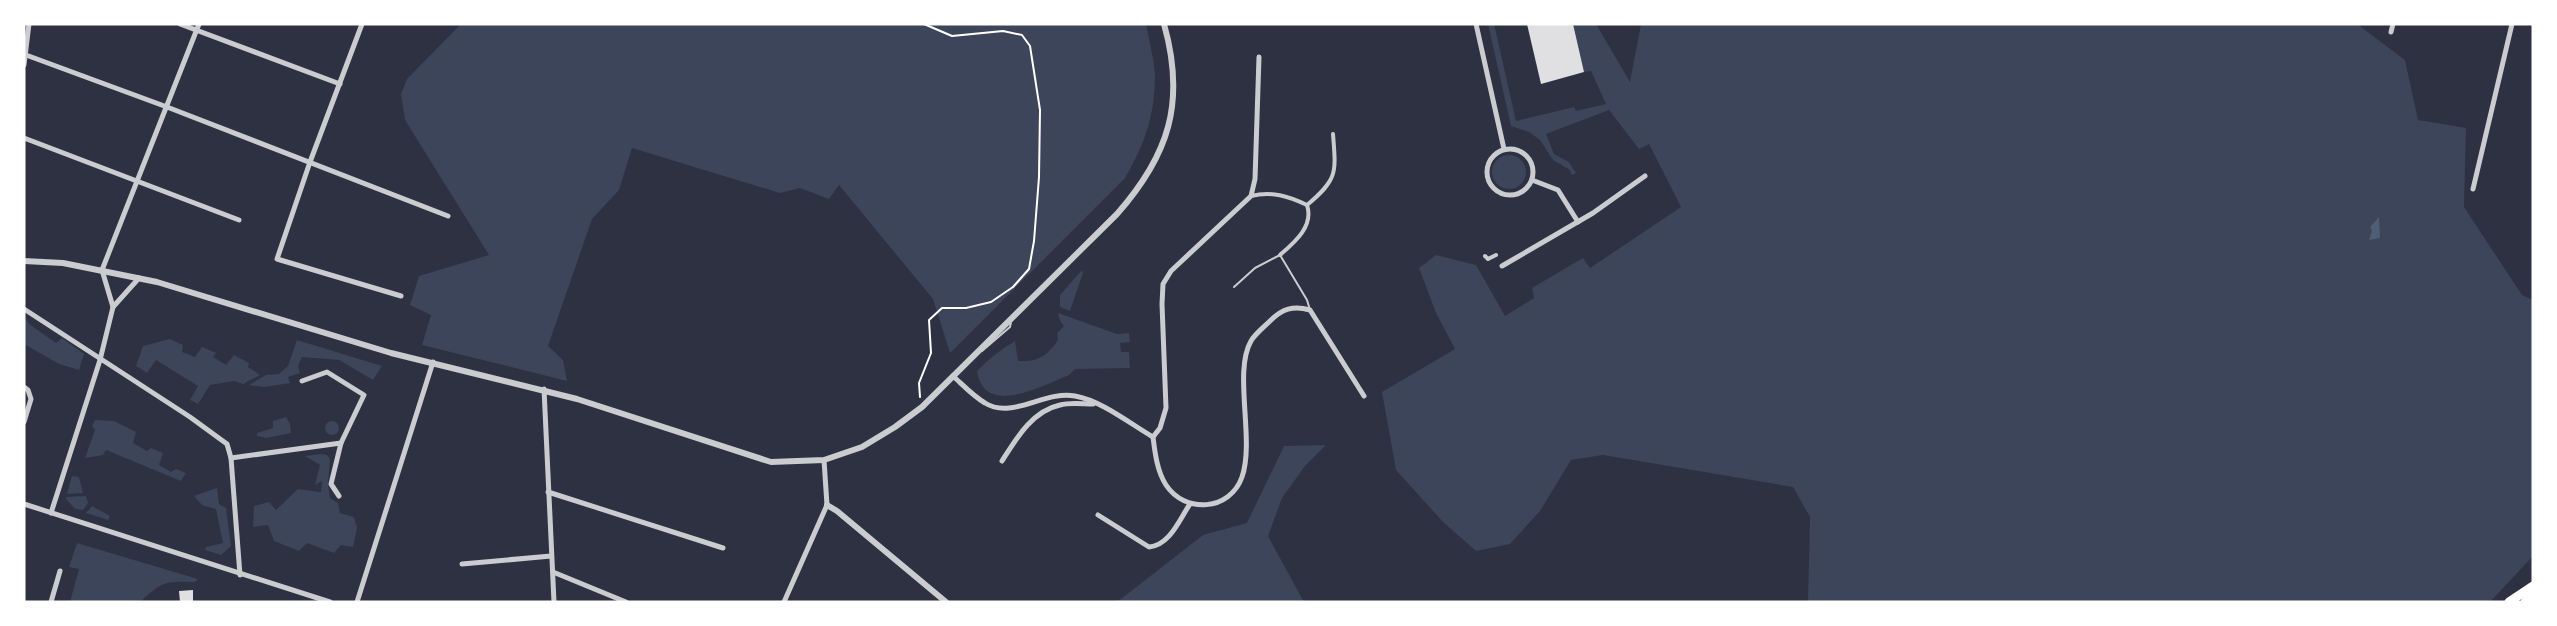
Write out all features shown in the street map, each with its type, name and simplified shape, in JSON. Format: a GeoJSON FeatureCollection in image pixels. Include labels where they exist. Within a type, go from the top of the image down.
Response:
{"type":"FeatureCollection","features":[{"type":"Feature","properties":{"kind":"highway"},"geometry":{"type":"LineString","coordinates":[[2509,602],[2533,586]]}},
{"type":"Feature","properties":{"kind":"highway"},"geometry":{"type":"LineString","coordinates":[[2525,602],[2533,594]]}},
{"type":"Feature","properties":{"kind":"street"},"geometry":{"type":"LineString","coordinates":[[24,65],[30,24]]}},
{"type":"Feature","properties":{"kind":"street"},"geometry":{"type":"LineString","coordinates":[[180,24],[198,27],[340,84]]}},
{"type":"Feature","properties":{"kind":"street"},"geometry":{"type":"LineString","coordinates":[[362,24],[309,162],[277,259],[401,296]]}},
{"type":"Feature","properties":{"kind":"street"},"geometry":{"type":"LineString","coordinates":[[24,261],[63,263],[139,278],[341,339],[485,377],[544,389],[771,462],[824,460],[861,447],[895,427],[922,407],[1117,214],[1139,189],[1164,143],[1173,90],[1172,51],[1164,24]]}},
{"type":"Feature","properties":{"kind":"street"},"geometry":{"type":"LineString","coordinates":[[1476,24],[1504,149]]}},
{"type":"Feature","properties":{"kind":"street"},"geometry":{"type":"LineString","coordinates":[[2391,32],[2393,24]]}},
{"type":"Feature","properties":{"kind":"street"},"geometry":{"type":"LineString","coordinates":[[2473,189],[2512,24]]}},
{"type":"Feature","properties":{"kind":"street"},"geometry":{"type":"LineString","coordinates":[[113,307],[102,270],[198,27]]}},
{"type":"Feature","properties":{"kind":"street"},"geometry":{"type":"LineString","coordinates":[[26,55],[167,106],[448,216]]}},
{"type":"Feature","properties":{"kind":"street"},"geometry":{"type":"LineString","coordinates":[[1251,196],[1255,179],[1259,57]]}},
{"type":"Feature","properties":{"kind":"street"},"geometry":{"type":"LineString","coordinates":[[1307,205],[1330,185],[1333,178],[1335,161],[1333,134]]}},
{"type":"Feature","properties":{"kind":"street"},"geometry":{"type":"LineString","coordinates":[[24,138],[239,219]]}},
{"type":"Feature","properties":{"kind":"street"},"geometry":{"type":"LineString","coordinates":[[1504,149],[1518,150],[1524,154],[1532,166],[1532,180],[1527,188],[1512,195],[1495,191],[1486,176],[1486,167],[1496,153],[1504,149]]}},
{"type":"Feature","properties":{"kind":"street"},"geometry":{"type":"LineString","coordinates":[[1502,267],[1578,222],[1645,176]]}},
{"type":"Feature","properties":{"kind":"street"},"geometry":{"type":"LineString","coordinates":[[1532,180],[1558,190],[1578,222]]}},
{"type":"Feature","properties":{"kind":"street"},"geometry":{"type":"LineString","coordinates":[[1307,205],[1278,194],[1264,193],[1251,196],[1171,271],[1163,284],[1166,408],[1160,428],[1153,437],[1158,467],[1174,495],[1190,504],[1214,505],[1230,495],[1242,478],[1246,458],[1245,358],[1251,340],[1281,310],[1300,307],[1310,310],[1364,396]]}},
{"type":"Feature","properties":{"kind":"street"},"geometry":{"type":"LineString","coordinates":[[1280,255],[1304,231],[1310,214],[1307,205]]}},
{"type":"Feature","properties":{"kind":"street"},"geometry":{"type":"LineString","coordinates":[[1485,256],[1488,259],[1496,255]]}},
{"type":"Feature","properties":{"kind":"street"},"geometry":{"type":"LineString","coordinates":[[51,513],[100,360],[113,307],[139,278]]}},
{"type":"Feature","properties":{"kind":"street"},"geometry":{"type":"LineString","coordinates":[[24,309],[190,417],[227,444],[231,458],[240,575]]}},
{"type":"Feature","properties":{"kind":"street"},"geometry":{"type":"LineString","coordinates":[[357,602],[433,362]]}},
{"type":"Feature","properties":{"kind":"street"},"geometry":{"type":"LineString","coordinates":[[302,381],[327,372],[364,395],[341,443],[331,484],[339,496]]}},
{"type":"Feature","properties":{"kind":"street"},"geometry":{"type":"LineString","coordinates":[[953,376],[986,404],[999,408],[1010,408],[1046,397],[1076,396],[1098,405],[1153,437]]}},
{"type":"Feature","properties":{"kind":"street"},"geometry":{"type":"LineString","coordinates":[[24,387],[28,390],[30,399],[24,422]]}},
{"type":"Feature","properties":{"kind":"street"},"geometry":{"type":"LineString","coordinates":[[544,389],[550,556],[554,602]]}},
{"type":"Feature","properties":{"kind":"street"},"geometry":{"type":"LineString","coordinates":[[1002,461],[1029,424],[1039,415],[1061,404],[1098,405]]}},
{"type":"Feature","properties":{"kind":"street"},"geometry":{"type":"LineString","coordinates":[[231,458],[341,443]]}},
{"type":"Feature","properties":{"kind":"street"},"geometry":{"type":"LineString","coordinates":[[784,602],[827,505],[824,460]]}},
{"type":"Feature","properties":{"kind":"street"},"geometry":{"type":"LineString","coordinates":[[548,492],[723,548]]}},
{"type":"Feature","properties":{"kind":"street"},"geometry":{"type":"LineString","coordinates":[[24,504],[330,602]]}},
{"type":"Feature","properties":{"kind":"street"},"geometry":{"type":"LineString","coordinates":[[1098,515],[1149,547],[1157,546],[1167,540],[1190,504]]}},
{"type":"Feature","properties":{"kind":"street"},"geometry":{"type":"LineString","coordinates":[[827,505],[946,602]]}},
{"type":"Feature","properties":{"kind":"street"},"geometry":{"type":"LineString","coordinates":[[462,564],[550,556]]}},
{"type":"Feature","properties":{"kind":"street"},"geometry":{"type":"LineString","coordinates":[[51,602],[60,571]]}},
{"type":"Feature","properties":{"kind":"street"},"geometry":{"type":"LineString","coordinates":[[553,572],[626,602]]}},
{"type":"Feature","properties":{"kind":"lane"},"geometry":{"type":"LineString","coordinates":[[1234,287],[1255,268],[1280,255],[1307,300],[1310,310]]}},
{"type":"Feature","properties":{"kind":"path"},"geometry":{"type":"LineString","coordinates":[[922,407],[919,383],[931,353],[929,320],[942,308],[966,308],[991,302],[1013,287],[1029,269],[1034,241],[1039,177],[1040,110],[1030,46],[1022,35],[1003,31],[952,36],[924,24]]}},
{"type":"Feature","properties":{"kind":"shaded area"},"geometry":{"type":"Polygon","coordinates":[[[461,24],[1146,24],[1153,56],[1155,90],[1148,129],[1125,178],[950,353],[933,299],[839,185],[829,199],[800,188],[780,193],[632,148],[619,190],[592,219],[548,346],[563,360],[567,381],[422,345],[431,315],[410,305],[419,276],[489,255],[405,120],[401,94],[407,79],[461,24]]]}},
{"type":"Feature","properties":{"kind":"shaded area"},"geometry":{"type":"Polygon","coordinates":[[[1488,24],[1494,24],[1516,121],[1574,107],[1576,111],[1606,104],[1591,71],[1584,72],[1573,24],[1596,24],[1630,82],[1641,24],[2357,24],[2405,60],[2418,120],[2466,128],[2464,207],[2522,295],[2533,300],[2533,556],[2490,602],[1808,602],[1810,517],[1793,487],[1603,455],[1571,460],[1540,511],[1510,544],[1476,551],[1443,522],[1396,470],[1382,392],[1455,349],[1436,313],[1419,268],[1436,255],[1476,265],[1505,316],[1534,298],[1532,288],[1583,258],[1590,268],[1681,207],[1649,144],[1639,149],[1609,110],[1546,134],[1554,154],[1569,162],[1576,173],[1572,175],[1570,170],[1553,160],[1540,140],[1529,132],[1511,126],[1488,24]]]}},
{"type":"Feature","properties":{"kind":"shaded area"},"geometry":{"type":"Polygon","coordinates":[[[1509,155],[1521,160],[1526,172],[1521,184],[1509,189],[1497,184],[1492,172],[1497,160],[1509,155]]]}},
{"type":"Feature","properties":{"kind":"shaded area"},"geometry":{"type":"Polygon","coordinates":[[[2379,217],[2380,238],[2369,240],[2372,231],[2370,227],[2379,217]]]}},
{"type":"Feature","properties":{"kind":"shaded area"},"geometry":{"type":"Polygon","coordinates":[[[1082,270],[1083,273],[1070,311],[1060,307],[1060,295],[1082,270]]]}},
{"type":"Feature","properties":{"kind":"shaded area"},"geometry":{"type":"Polygon","coordinates":[[[1058,313],[1117,334],[1129,333],[1130,342],[1120,343],[1121,352],[1129,352],[1130,368],[1075,369],[1069,375],[1044,386],[1015,395],[1002,396],[991,393],[982,385],[977,371],[1015,341],[1018,361],[1037,359],[1050,350],[1058,340],[1057,333],[1064,326],[1058,313]]]}},
{"type":"Feature","properties":{"kind":"shaded area"},"geometry":{"type":"Polygon","coordinates":[[[24,315],[29,324],[56,343],[62,338],[84,354],[79,370],[59,364],[24,344],[24,315]]]}},
{"type":"Feature","properties":{"kind":"shaded area"},"geometry":{"type":"Polygon","coordinates":[[[170,339],[183,345],[182,352],[195,357],[202,347],[216,353],[213,357],[226,365],[234,355],[249,363],[248,367],[260,375],[243,384],[234,381],[210,385],[198,404],[190,400],[198,386],[156,360],[147,373],[136,366],[143,346],[170,339]]]}},
{"type":"Feature","properties":{"kind":"shaded area"},"geometry":{"type":"Polygon","coordinates":[[[297,340],[382,366],[373,380],[339,360],[302,357],[298,366],[300,373],[288,377],[290,383],[265,387],[249,385],[266,375],[279,374],[288,366],[297,340]]]}},
{"type":"Feature","properties":{"kind":"shaded area"},"geometry":{"type":"Polygon","coordinates":[[[286,417],[291,433],[266,438],[257,436],[257,433],[273,428],[273,421],[286,417]]]}},
{"type":"Feature","properties":{"kind":"shaded area"},"geometry":{"type":"Polygon","coordinates":[[[95,420],[114,421],[136,432],[133,443],[147,451],[151,448],[163,453],[159,465],[171,472],[176,469],[186,473],[181,481],[106,450],[103,455],[85,458],[95,430],[92,426],[95,420]]]}},
{"type":"Feature","properties":{"kind":"shaded area"},"geometry":{"type":"Polygon","coordinates":[[[329,421],[335,421],[339,428],[335,435],[329,435],[325,431],[325,425],[329,421]]]}},
{"type":"Feature","properties":{"kind":"shaded area"},"geometry":{"type":"Polygon","coordinates":[[[1326,445],[1305,466],[1282,498],[1268,536],[1304,602],[1112,602],[1121,599],[1203,535],[1247,523],[1284,446],[1326,445]]]}},
{"type":"Feature","properties":{"kind":"shaded area"},"geometry":{"type":"Polygon","coordinates":[[[327,455],[330,459],[328,484],[330,498],[338,503],[340,513],[354,517],[357,528],[353,547],[341,545],[334,553],[307,543],[299,551],[274,541],[268,525],[253,527],[254,506],[269,502],[276,510],[298,489],[321,492],[322,481],[315,485],[320,465],[305,456],[327,455]]]}},
{"type":"Feature","properties":{"kind":"shaded area"},"geometry":{"type":"Polygon","coordinates":[[[72,476],[79,477],[83,493],[67,494],[72,476]]]}},
{"type":"Feature","properties":{"kind":"shaded area"},"geometry":{"type":"Polygon","coordinates":[[[217,488],[219,504],[226,508],[231,546],[221,555],[205,550],[206,547],[223,543],[216,509],[202,505],[194,496],[217,488]]]}},
{"type":"Feature","properties":{"kind":"shaded area"},"geometry":{"type":"Polygon","coordinates":[[[86,496],[88,503],[83,510],[75,509],[66,499],[67,497],[86,496]]]}},
{"type":"Feature","properties":{"kind":"shaded area"},"geometry":{"type":"Polygon","coordinates":[[[92,506],[110,516],[108,520],[86,513],[92,506]]]}},
{"type":"Feature","properties":{"kind":"shaded area"},"geometry":{"type":"Polygon","coordinates":[[[77,543],[198,579],[195,582],[164,584],[140,602],[70,602],[79,569],[69,567],[77,543]]]}},
{"type":"Feature","properties":{"kind":"building"},"geometry":{"type":"Polygon","coordinates":[[[1527,24],[1573,24],[1584,72],[1541,84],[1527,24]]]}},
{"type":"Feature","properties":{"kind":"building"},"geometry":{"type":"Polygon","coordinates":[[[193,590],[193,602],[180,602],[179,591],[193,590]]]}}]}
